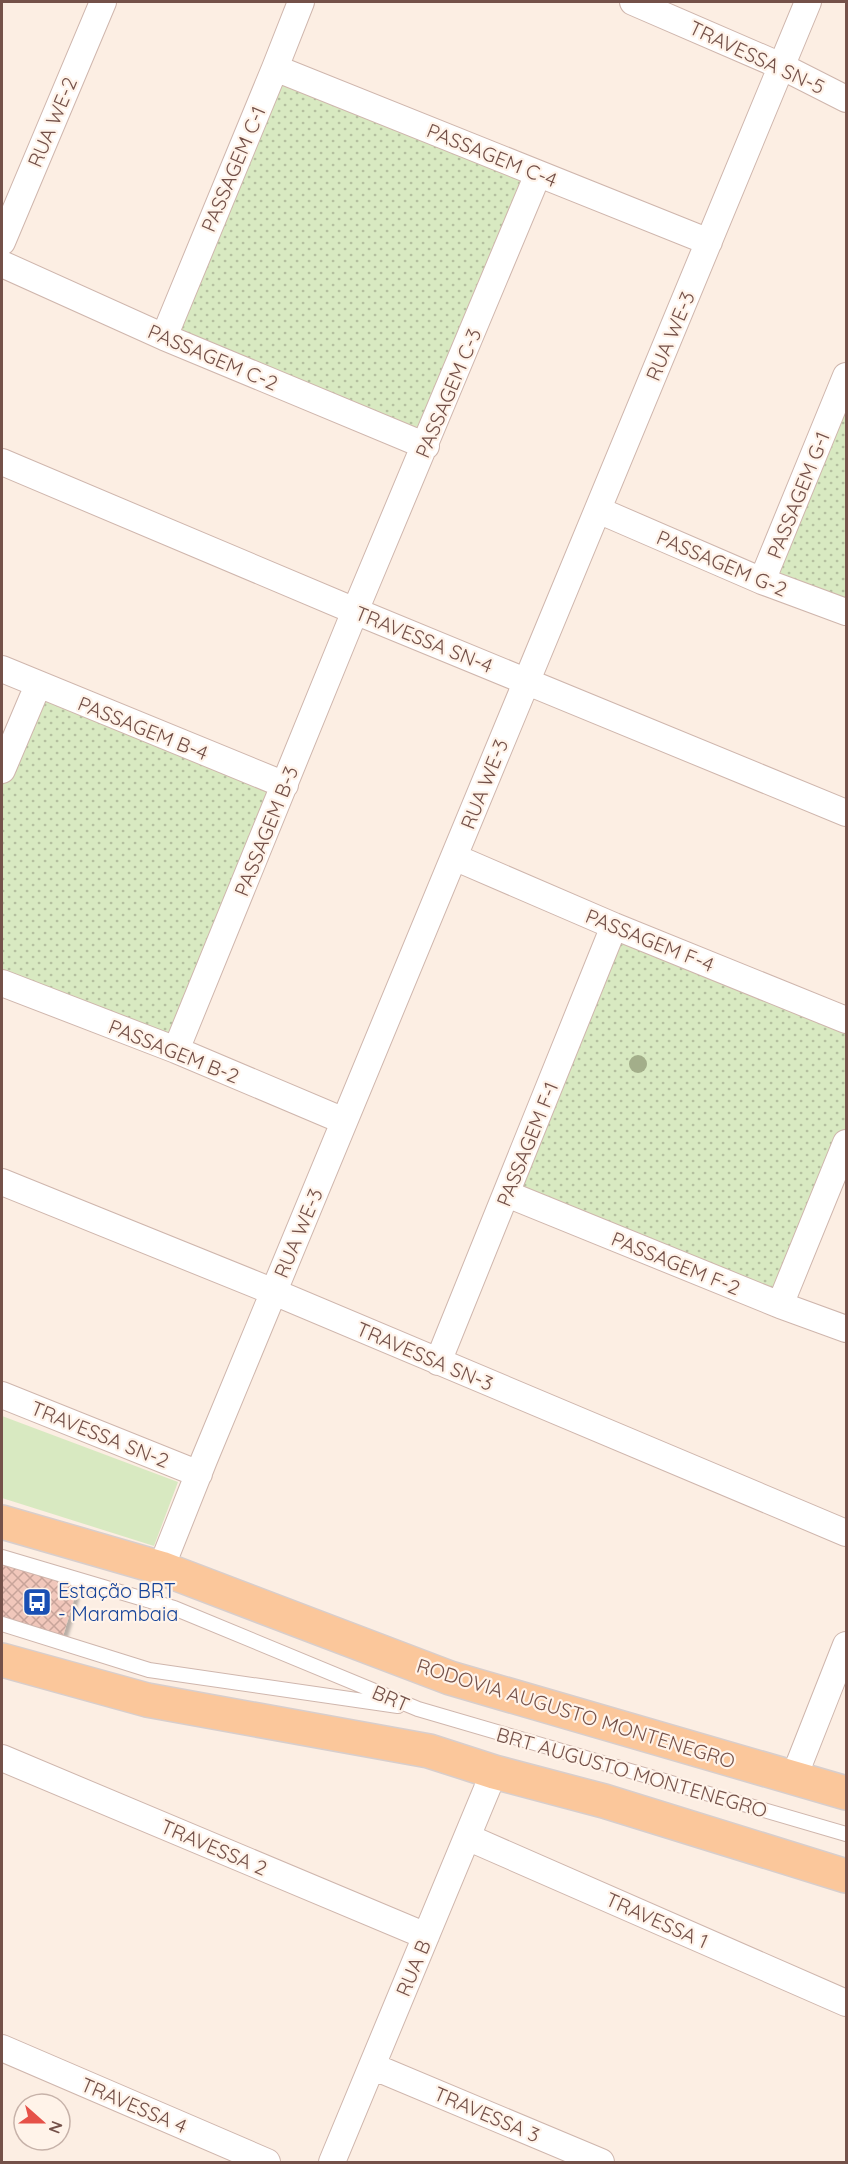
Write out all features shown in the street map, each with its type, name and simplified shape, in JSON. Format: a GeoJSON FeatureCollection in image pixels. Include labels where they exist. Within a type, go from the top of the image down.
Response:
{"type":"FeatureCollection","features":[{"type":"Feature","properties":{"kind":"main road","name":"RODOVIA AUGUSTO MONTENEGRO"},"geometry":{"type":"LineString","coordinates":[[2,1522],[161,1568],[450,1678],[846,1793]]}},
{"type":"Feature","properties":{"kind":"main road"},"geometry":{"type":"LineString","coordinates":[[2,1660],[147,1700],[429,1751],[494,1772],[604,1801],[846,1876]]}},
{"type":"Feature","properties":{"kind":"street","name":"RUA WE-2"},"geometry":{"type":"LineString","coordinates":[[2,242],[103,2]]}},
{"type":"Feature","properties":{"kind":"street","name":"PASSAGEM C-1"},"geometry":{"type":"LineString","coordinates":[[164,337],[301,2]]}},
{"type":"Feature","properties":{"kind":"street","name":"TRAVESSA SN-5"},"geometry":{"type":"LineString","coordinates":[[633,2],[781,66],[846,99]]}},
{"type":"Feature","properties":{"kind":"street","name":"RUA WE-3"},"geometry":{"type":"LineString","coordinates":[[161,1568],[808,2]]}},
{"type":"Feature","properties":{"kind":"street","name":"PASSAGEM C-4"},"geometry":{"type":"LineString","coordinates":[[275,68],[709,242]]}},
{"type":"Feature","properties":{"kind":"street","name":"PASSAGEM C-3"},"geometry":{"type":"LineString","coordinates":[[355,611],[538,174]]}},
{"type":"Feature","properties":{"kind":"street","name":"PASSAGEM C-2"},"geometry":{"type":"LineString","coordinates":[[2,264],[164,337],[426,446]]}},
{"type":"Feature","properties":{"kind":"street","name":"PASSAGEM G-1"},"geometry":{"type":"LineString","coordinates":[[762,581],[846,376]]}},
{"type":"Feature","properties":{"kind":"street","name":"TRAVESSA SN-4"},"geometry":{"type":"LineString","coordinates":[[2,462],[355,611],[846,813]]}},
{"type":"Feature","properties":{"kind":"street","name":"PASSAGEM G-2"},"geometry":{"type":"LineString","coordinates":[[598,510],[762,581],[846,612]]}},
{"type":"Feature","properties":{"kind":"street","name":"PASSAGEM B-3"},"geometry":{"type":"LineString","coordinates":[[176,1050],[355,611]]}},
{"type":"Feature","properties":{"kind":"street","name":"PASSAGEM B-4"},"geometry":{"type":"LineString","coordinates":[[2,669],[285,786]]}},
{"type":"Feature","properties":{"kind":"street"},"geometry":{"type":"LineString","coordinates":[[2,770],[38,685]]}},
{"type":"Feature","properties":{"kind":"street","name":"PASSAGEM F-4"},"geometry":{"type":"LineString","coordinates":[[454,857],[614,926],[846,1020]]}},
{"type":"Feature","properties":{"kind":"street","name":"PASSAGEM F-1"},"geometry":{"type":"LineString","coordinates":[[438,1362],[614,926]]}},
{"type":"Feature","properties":{"kind":"street","name":"PASSAGEM B-2"},"geometry":{"type":"LineString","coordinates":[[2,983],[176,1050],[344,1121]]}},
{"type":"Feature","properties":{"kind":"street"},"geometry":{"type":"LineString","coordinates":[[780,1305],[846,1143]]}},
{"type":"Feature","properties":{"kind":"street","name":"TRAVESSA SN-3"},"geometry":{"type":"LineString","coordinates":[[2,1182],[274,1292],[846,1533]]}},
{"type":"Feature","properties":{"kind":"street","name":"PASSAGEM F-2"},"geometry":{"type":"LineString","coordinates":[[507,1194],[780,1305],[846,1329]]}},
{"type":"Feature","properties":{"kind":"street","name":"TRAVESSA SN-2"},"geometry":{"type":"LineString","coordinates":[[2,1395],[199,1473]]}},
{"type":"Feature","properties":{"kind":"street"},"geometry":{"type":"LineString","coordinates":[[794,1777],[846,1645]]}},
{"type":"Feature","properties":{"kind":"street","name":"TRAVESSA 2"},"geometry":{"type":"LineString","coordinates":[[2,1758],[426,1936]]}},
{"type":"Feature","properties":{"kind":"street","name":"RUA B"},"geometry":{"type":"LineString","coordinates":[[332,2163],[494,1772]]}},
{"type":"Feature","properties":{"kind":"street","name":"TRAVESSA 1"},"geometry":{"type":"LineString","coordinates":[[467,1837],[846,2003]]}},
{"type":"Feature","properties":{"kind":"street","name":"TRAVESSA 4"},"geometry":{"type":"LineString","coordinates":[[2,2048],[267,2163]]}},
{"type":"Feature","properties":{"kind":"street","name":"TRAVESSA 3"},"geometry":{"type":"LineString","coordinates":[[372,2066],[601,2163]]}},
{"type":"Feature","properties":{"kind":"lane","name":"BRT"},"geometry":{"type":"LineString","coordinates":[[2,1557],[174,1608],[418,1709]]}},
{"type":"Feature","properties":{"kind":"lane","name":"BRT"},"geometry":{"type":"LineString","coordinates":[[2,1624],[149,1670],[418,1709]]}},
{"type":"Feature","properties":{"kind":"lane","name":"BRT AUGUSTO MONTENEGRO"},"geometry":{"type":"LineString","coordinates":[[418,1709],[846,1834]]}},
{"type":"Feature","properties":{"kind":"green space"},"geometry":{"type":"Polygon","coordinates":[[[275,68],[538,174],[426,446],[164,337],[275,68]]]}},
{"type":"Feature","properties":{"kind":"green space"},"geometry":{"type":"Polygon","coordinates":[[[846,376],[846,612],[762,581],[846,376]]]}},
{"type":"Feature","properties":{"kind":"green space"},"geometry":{"type":"Polygon","coordinates":[[[38,685],[285,785],[176,1050],[2,983],[2,770],[38,685]]]}},
{"type":"Feature","properties":{"kind":"green space"},"geometry":{"type":"Polygon","coordinates":[[[614,926],[846,1020],[846,1143],[780,1305],[507,1194],[614,926]]]}},
{"type":"Feature","properties":{"kind":"green space"},"geometry":{"type":"Polygon","coordinates":[[[2,1416],[178,1482],[154,1546],[2,1498],[2,1416]]]}},
{"type":"Feature","properties":{"kind":"building","name":"Estação BRT - Marambaia"},"geometry":{"type":"Polygon","coordinates":[[[2,1563],[78,1586],[63,1636],[2,1617],[2,1563]]]}},
{"type":"Feature","properties":{"kind":"place","name":"Estação BRT - Marambaia"},"geometry":{"type":"Point","coordinates":[37,1602]}}]}
